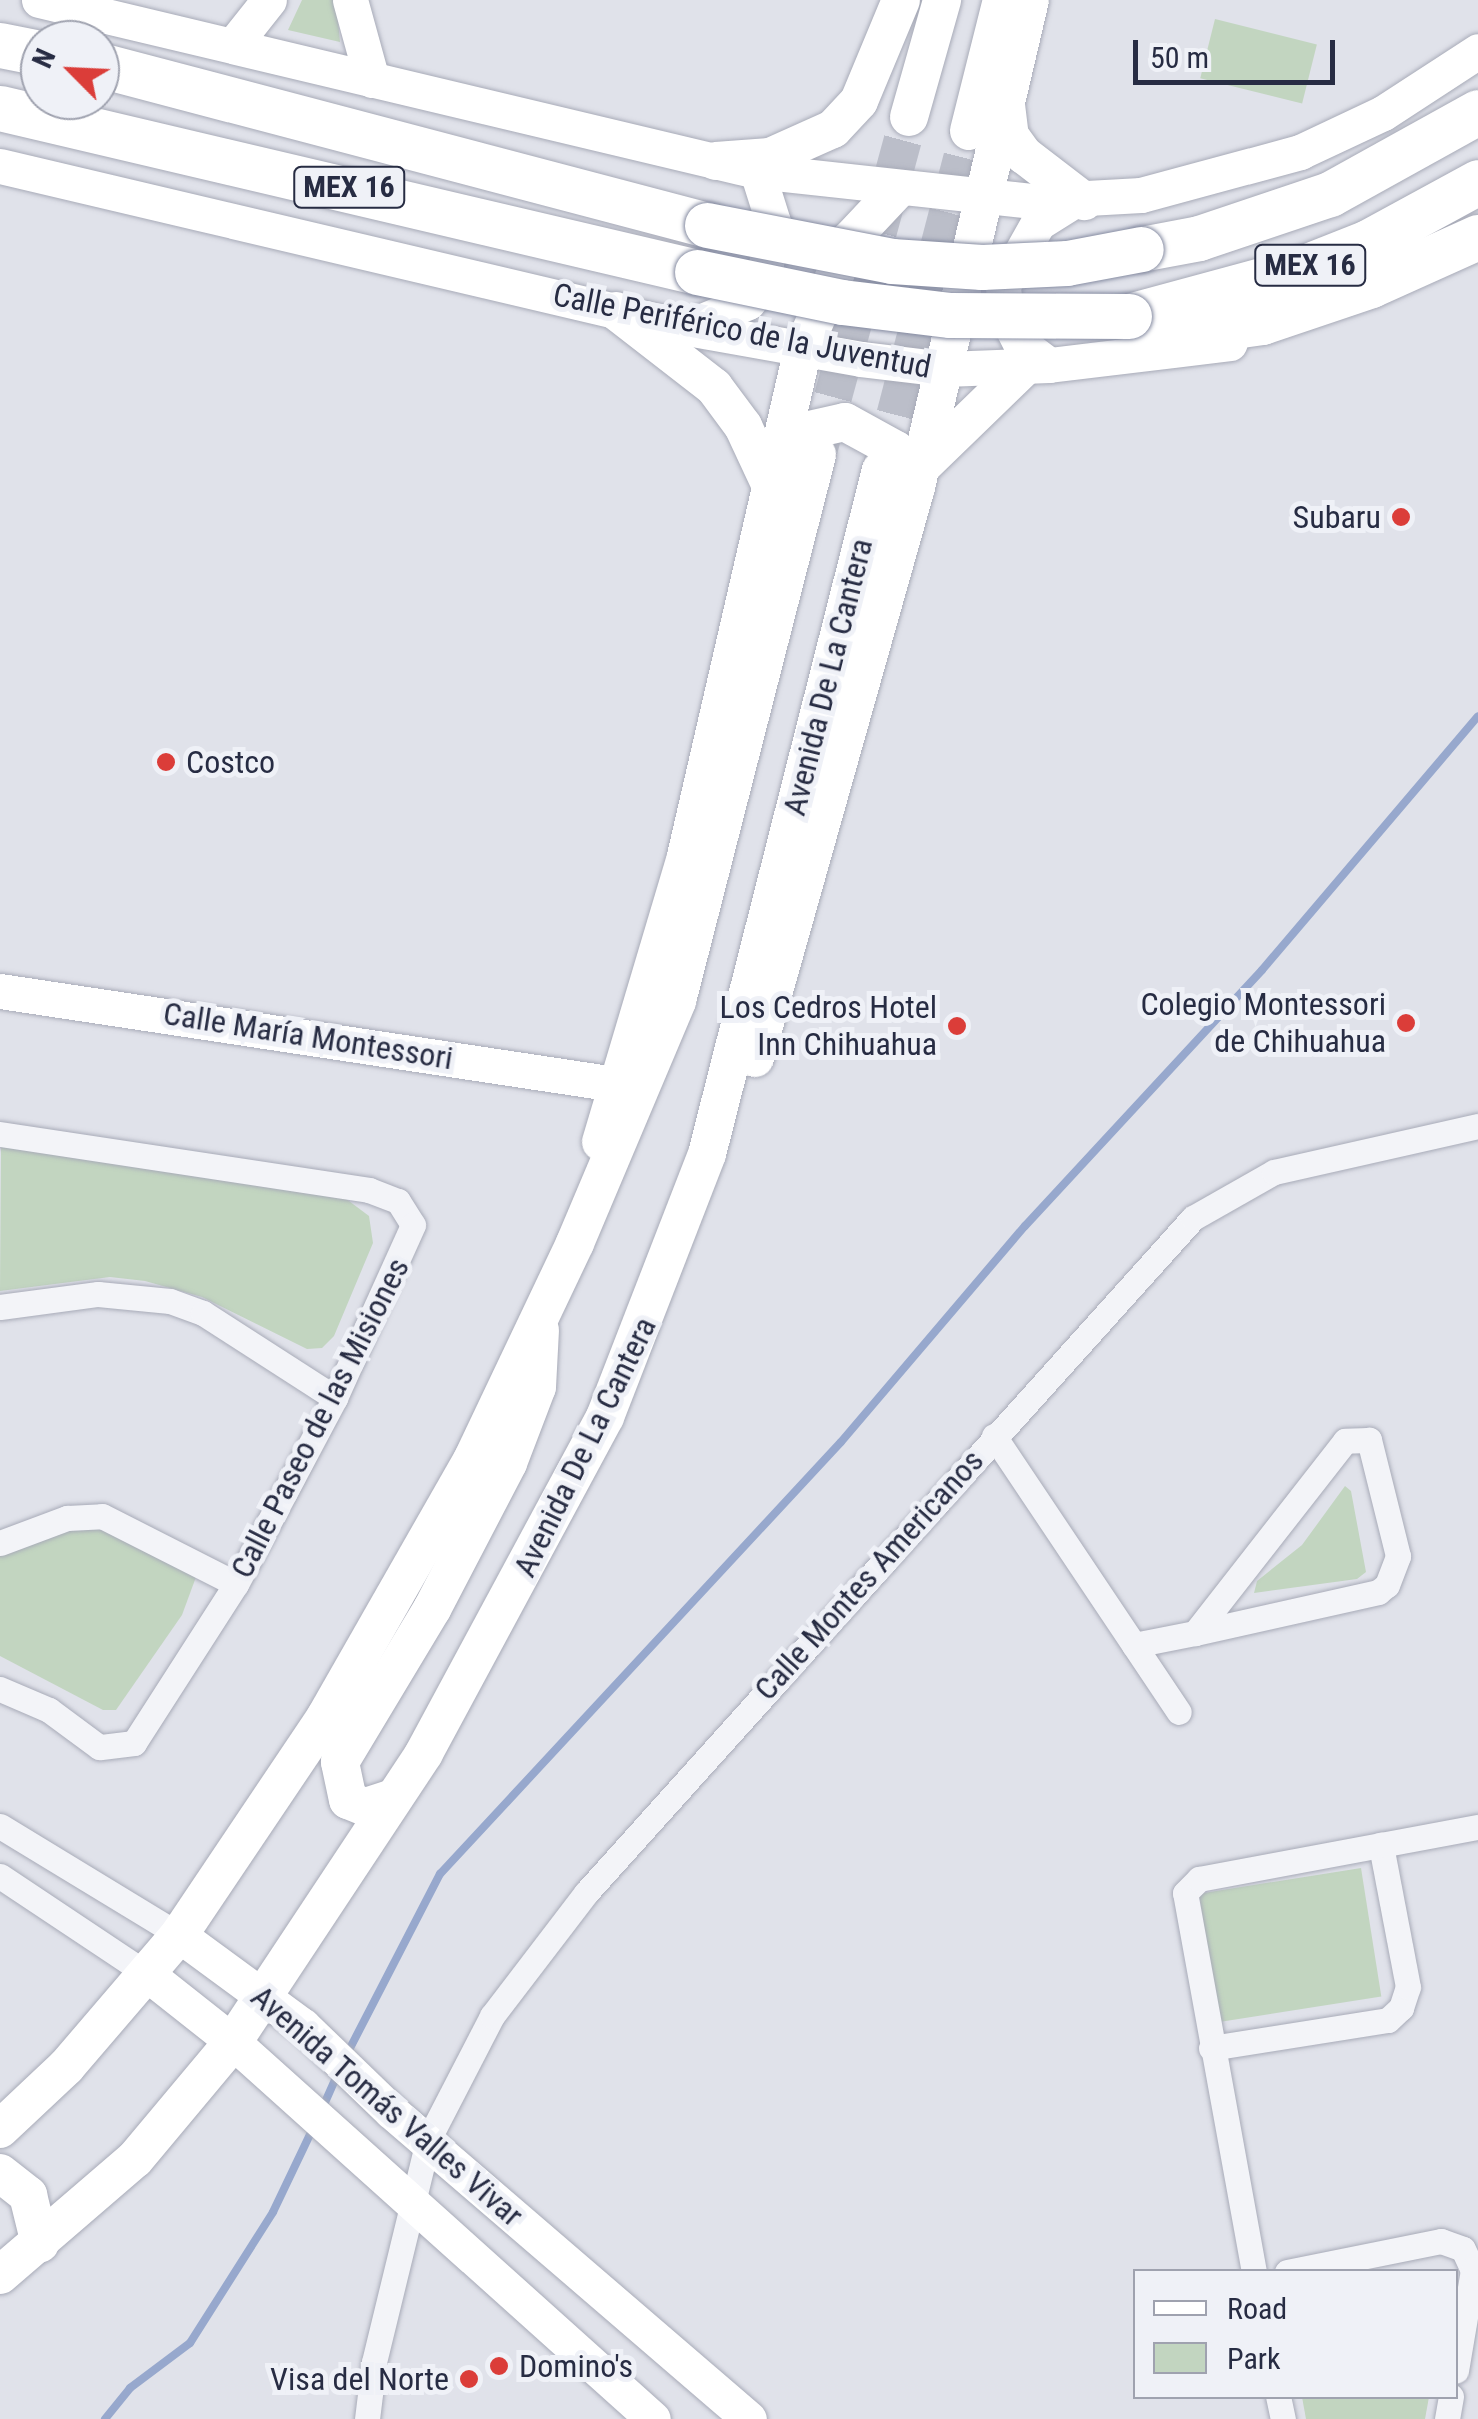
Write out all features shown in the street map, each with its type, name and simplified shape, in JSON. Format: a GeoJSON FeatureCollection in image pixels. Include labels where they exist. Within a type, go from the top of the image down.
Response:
{"type":"FeatureCollection","features":[{"type":"Feature","properties":{"kind":"highway","name":"MEX 16"},"geometry":{"type":"LineString","coordinates":[[120,71],[707,225],[838,253],[982,267],[1067,262],[1199,238],[1330,194],[1478,112]]}},
{"type":"Feature","properties":{"kind":"highway","name":"Calle Periférico de la Juventud"},"geometry":{"type":"LineString","coordinates":[[0,108],[697,272],[842,302],[950,315],[1129,316]]}},
{"type":"Feature","properties":{"kind":"highway","name":"MEX 16"},"geometry":{"type":"LineString","coordinates":[[1129,316],[1294,271],[1368,242],[1478,182]]}},
{"type":"Feature","properties":{"kind":"highway"},"geometry":{"type":"LineString","coordinates":[[1129,316],[1198,331],[1262,322],[1371,285],[1478,237]]}},
{"type":"Feature","properties":{"kind":"main road"},"geometry":{"type":"LineString","coordinates":[[39,0],[757,170],[981,198],[1079,201],[1196,182],[1300,152],[1383,114],[1478,51]]}},
{"type":"Feature","properties":{"kind":"main road"},"geometry":{"type":"LineString","coordinates":[[234,44],[269,0]]}},
{"type":"Feature","properties":{"kind":"main road"},"geometry":{"type":"LineString","coordinates":[[350,0],[372,80]]}},
{"type":"Feature","properties":{"kind":"main road"},"geometry":{"type":"LineString","coordinates":[[716,161],[770,157],[834,128],[860,101],[901,0]]}},
{"type":"Feature","properties":{"kind":"main road"},"geometry":{"type":"LineString","coordinates":[[909,117],[942,0]]}},
{"type":"Feature","properties":{"kind":"main road"},"geometry":{"type":"LineString","coordinates":[[969,131],[1002,0]]}},
{"type":"Feature","properties":{"kind":"main road"},"geometry":{"type":"LineString","coordinates":[[707,1154],[737,1100],[778,988],[918,478],[1030,0]]}},
{"type":"Feature","properties":{"kind":"main road"},"geometry":{"type":"LineString","coordinates":[[1006,105],[1010,136],[1024,155],[1079,201]]}},
{"type":"Feature","properties":{"kind":"main road","name":"Calle Periférico de la Juventud"},"geometry":{"type":"LineString","coordinates":[[0,166],[687,328],[803,350],[945,369],[1037,366],[1183,351],[1305,326],[1478,248]]}},
{"type":"Feature","properties":{"kind":"main road"},"geometry":{"type":"LineString","coordinates":[[687,328],[748,302],[764,282],[773,222],[757,170]]}},
{"type":"Feature","properties":{"kind":"main road"},"geometry":{"type":"LineString","coordinates":[[603,1178],[602,1133],[686,856],[803,350],[850,240],[898,190]]}},
{"type":"Feature","properties":{"kind":"main road"},"geometry":{"type":"LineString","coordinates":[[918,478],[1037,366],[1006,316],[1003,285],[1038,223],[1079,201]]}},
{"type":"Feature","properties":{"kind":"main road"},"geometry":{"type":"LineString","coordinates":[[616,312],[714,388],[774,469]]}},
{"type":"Feature","properties":{"kind":"main road"},"geometry":{"type":"LineString","coordinates":[[774,469],[806,428],[845,422],[896,450],[918,478]]}},
{"type":"Feature","properties":{"kind":"main road","name":"Avenida De La Cantera"},"geometry":{"type":"LineString","coordinates":[[0,2128],[66,2067],[179,1935],[345,1683],[473,1458],[603,1178],[677,1001],[817,455]]}},
{"type":"Feature","properties":{"kind":"main road","name":"Avenida De La Cantera"},"geometry":{"type":"LineString","coordinates":[[0,2275],[135,2159],[233,2042],[266,1996],[485,1650],[605,1417],[707,1154],[881,470]]}},
{"type":"Feature","properties":{"kind":"main road","name":"Calle María Montessori"},"geometry":{"type":"LineString","coordinates":[[0,991],[615,1084]]}},
{"type":"Feature","properties":{"kind":"main road"},"geometry":{"type":"LineString","coordinates":[[393,1798],[365,1807],[348,1800],[340,1762],[432,1609],[508,1464],[537,1387],[542,1313]]}},
{"type":"Feature","properties":{"kind":"main road","name":"Avenida Tomás Valles Vivar"},"geometry":{"type":"LineString","coordinates":[[179,1935],[303,2026],[391,2111],[749,2419]]}},
{"type":"Feature","properties":{"kind":"main road","name":"Avenida Tomás Valles Vivar"},"geometry":{"type":"LineString","coordinates":[[146,1974],[233,2042],[363,2163],[653,2419]]}},
{"type":"Feature","properties":{"kind":"main road"},"geometry":{"type":"LineString","coordinates":[[0,2173],[28,2195],[40,2244]]}},
{"type":"Feature","properties":{"kind":"street","name":"Calle Montes Americanos"},"geometry":{"type":"LineString","coordinates":[[367,2419],[410,2201],[428,2140],[460,2072],[532,1958],[1167,1242],[1222,1197],[1274,1172],[1478,1126]]}},
{"type":"Feature","properties":{"kind":"street","name":"Calle Paseo de las Misiones"},"geometry":{"type":"LineString","coordinates":[[0,1134],[369,1190],[398,1200],[413,1225],[409,1244],[335,1398],[236,1584],[134,1743],[123,1749],[98,1747],[50,1710],[0,1689]]}},
{"type":"Feature","properties":{"kind":"street"},"geometry":{"type":"LineString","coordinates":[[0,1307],[98,1294],[170,1301],[203,1313],[335,1398]]}},
{"type":"Feature","properties":{"kind":"street"},"geometry":{"type":"LineString","coordinates":[[994,1436],[1178,1712]]}},
{"type":"Feature","properties":{"kind":"street"},"geometry":{"type":"LineString","coordinates":[[1134,1645],[1194,1632],[1386,1585],[1398,1556],[1369,1440],[1345,1441],[1194,1632]]}},
{"type":"Feature","properties":{"kind":"street"},"geometry":{"type":"LineString","coordinates":[[0,1543],[67,1518],[102,1516],[236,1584]]}},
{"type":"Feature","properties":{"kind":"street"},"geometry":{"type":"LineString","coordinates":[[1253,2269],[1184,1911],[1190,1885],[1478,1826]]}},
{"type":"Feature","properties":{"kind":"street"},"geometry":{"type":"LineString","coordinates":[[0,1861],[9,1831]]}},
{"type":"Feature","properties":{"kind":"street","name":"Avenida Tomás Valles Vivar"},"geometry":{"type":"LineString","coordinates":[[9,1831],[179,1935]]}},
{"type":"Feature","properties":{"kind":"street"},"geometry":{"type":"LineString","coordinates":[[1212,2048],[1388,2020],[1401,2008],[1408,1987],[1381,1845]]}},
{"type":"Feature","properties":{"kind":"street","name":"Avenida Tomás Valles Vivar"},"geometry":{"type":"LineString","coordinates":[[0,1876],[146,1974]]}},
{"type":"Feature","properties":{"kind":"street"},"geometry":{"type":"LineString","coordinates":[[1301,2269],[1441,2240],[1463,2249],[1473,2270],[1458,2359]]}},
{"type":"Feature","properties":{"kind":"green space"},"geometry":{"type":"Polygon","coordinates":[[[302,0],[336,0],[340,42],[288,30],[302,0]]]}},
{"type":"Feature","properties":{"kind":"green space"},"geometry":{"type":"Polygon","coordinates":[[[1215,19],[1317,44],[1302,104],[1200,78],[1215,19]]]}},
{"type":"Feature","properties":{"kind":"green space"},"geometry":{"type":"Polygon","coordinates":[[[1,1145],[345,1198],[369,1216],[373,1243],[334,1336],[322,1348],[307,1349],[202,1297],[145,1281],[110,1277],[0,1291],[1,1145]]]}},
{"type":"Feature","properties":{"kind":"green space"},"geometry":{"type":"Polygon","coordinates":[[[1345,1486],[1351,1491],[1366,1572],[1357,1579],[1254,1593],[1257,1581],[1302,1545],[1345,1486]]]}},
{"type":"Feature","properties":{"kind":"green space"},"geometry":{"type":"Polygon","coordinates":[[[104,1518],[196,1577],[182,1615],[116,1710],[103,1710],[0,1656],[0,1552],[104,1518]]]}},
{"type":"Feature","properties":{"kind":"green space"},"geometry":{"type":"Polygon","coordinates":[[[1361,1868],[1381,1996],[1219,2022],[1199,1894],[1361,1868]]]}},
{"type":"Feature","properties":{"kind":"green space"},"geometry":{"type":"Polygon","coordinates":[[[1303,2399],[1429,2399],[1425,2419],[1306,2419],[1303,2399]]]}},
{"type":"Feature","properties":{"kind":"waterway"},"geometry":{"type":"LineString","coordinates":[[347,2054],[440,1874],[841,1442],[1025,1226],[1262,970],[1478,716]]}},
{"type":"Feature","properties":{"kind":"waterway"},"geometry":{"type":"LineString","coordinates":[[322,2109],[337,2076]]}},
{"type":"Feature","properties":{"kind":"waterway"},"geometry":{"type":"LineString","coordinates":[[105,2419],[130,2388],[190,2343],[273,2212],[314,2126]]}},
{"type":"Feature","properties":{"kind":"tunnel"},"geometry":{"type":"LineString","coordinates":[[818,452],[909,117]]}},
{"type":"Feature","properties":{"kind":"tunnel"},"geometry":{"type":"LineString","coordinates":[[881,470],[969,131]]}},
{"type":"Feature","properties":{"kind":"place","name":"Subaru"},"geometry":{"type":"Point","coordinates":[1401,517]}},
{"type":"Feature","properties":{"kind":"place","name":"Costco"},"geometry":{"type":"Point","coordinates":[166,762]}},
{"type":"Feature","properties":{"kind":"place","name":"Colegio Montessori de Chihuahua"},"geometry":{"type":"Point","coordinates":[1406,1023]}},
{"type":"Feature","properties":{"kind":"place","name":"Los Cedros Hotel Inn Chihuahua"},"geometry":{"type":"Point","coordinates":[957,1026]}},
{"type":"Feature","properties":{"kind":"place","name":"Domino's"},"geometry":{"type":"Point","coordinates":[499,2366]}},
{"type":"Feature","properties":{"kind":"place","name":"Visa del Norte"},"geometry":{"type":"Point","coordinates":[469,2379]}}]}
